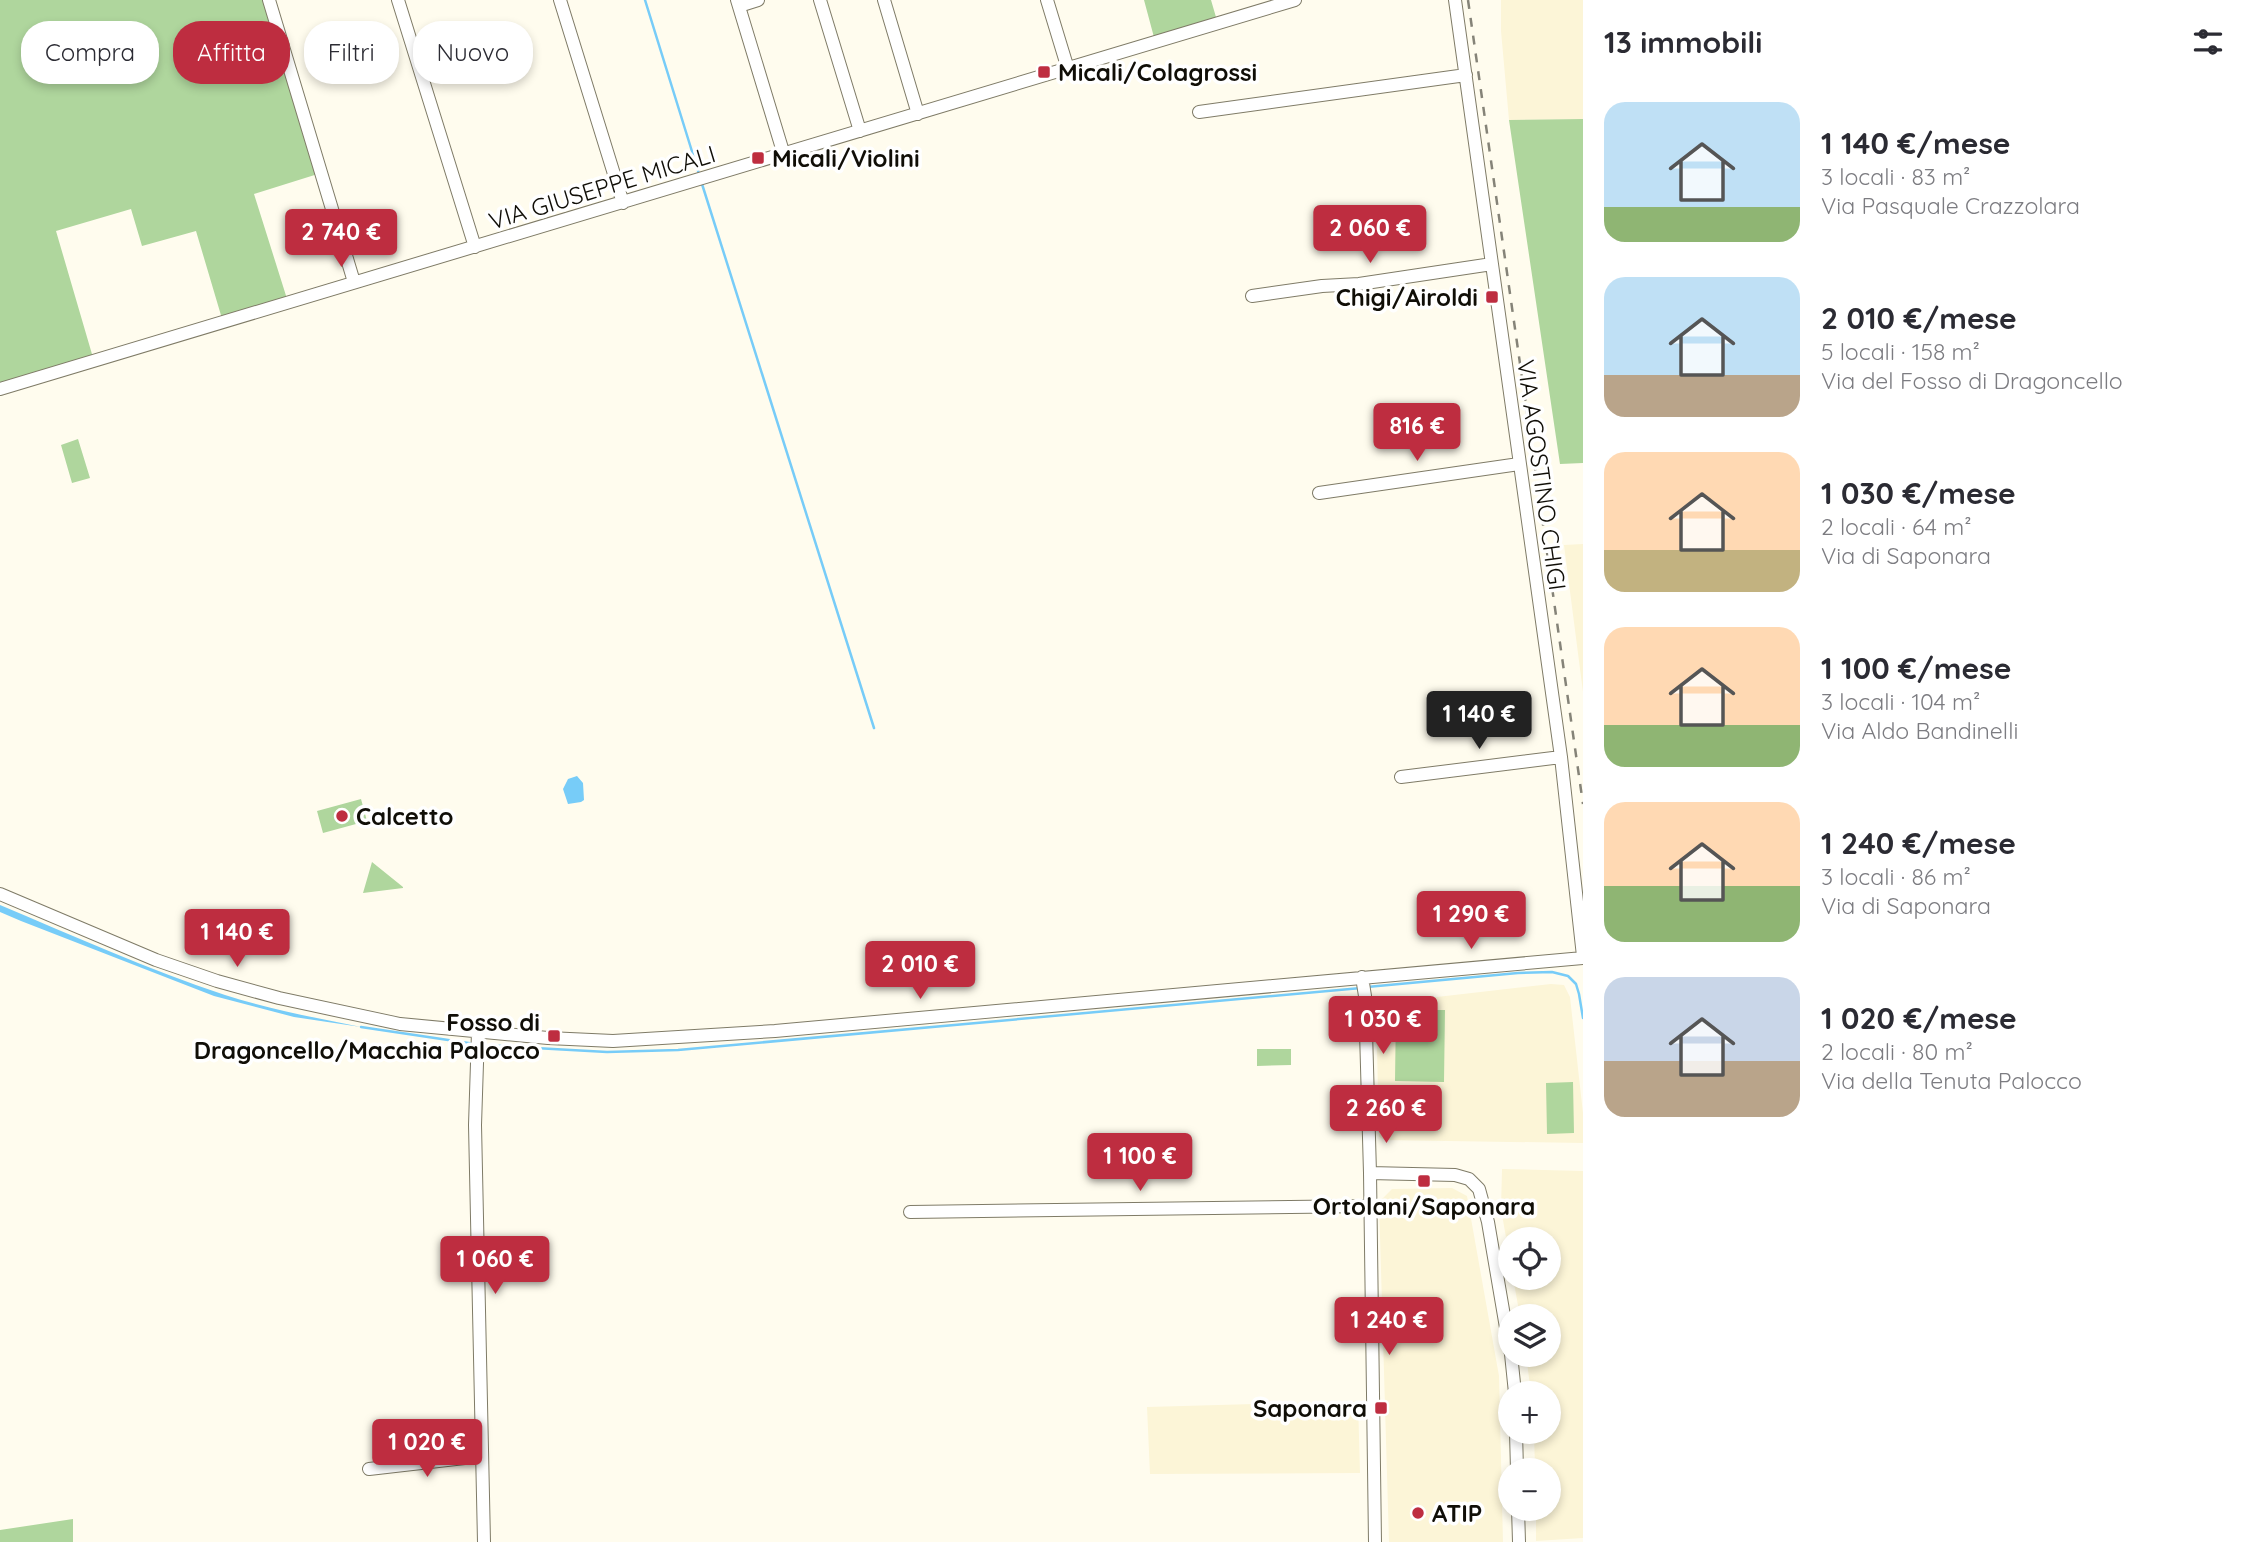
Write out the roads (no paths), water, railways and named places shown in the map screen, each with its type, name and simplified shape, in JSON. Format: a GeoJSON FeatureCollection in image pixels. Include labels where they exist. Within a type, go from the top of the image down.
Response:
{"type":"FeatureCollection","features":[{"type":"Feature","properties":{"kind":"street"},"geometry":{"type":"LineString","coordinates":[[268,0],[354,282]]}},
{"type":"Feature","properties":{"kind":"street"},"geometry":{"type":"LineString","coordinates":[[398,0],[475,247]]}},
{"type":"Feature","properties":{"kind":"street"},"geometry":{"type":"LineString","coordinates":[[560,0],[623,203]]}},
{"type":"Feature","properties":{"kind":"street"},"geometry":{"type":"LineString","coordinates":[[758,0],[738,3],[784,155]]}},
{"type":"Feature","properties":{"kind":"street"},"geometry":{"type":"LineString","coordinates":[[820,0],[860,131]]}},
{"type":"Feature","properties":{"kind":"street"},"geometry":{"type":"LineString","coordinates":[[884,0],[918,114]]}},
{"type":"Feature","properties":{"kind":"street"},"geometry":{"type":"LineString","coordinates":[[1047,0],[1068,69]]}},
{"type":"Feature","properties":{"kind":"street","name":"VIA GIUSEPPE MICALI"},"geometry":{"type":"LineString","coordinates":[[0,389],[1295,0]]}},
{"type":"Feature","properties":{"kind":"street","name":"VIA AGOSTINO CHIGI"},"geometry":{"type":"LineString","coordinates":[[1455,0],[1561,757],[1583,957]]}},
{"type":"Feature","properties":{"kind":"street"},"geometry":{"type":"LineString","coordinates":[[1199,112],[1465,75]]}},
{"type":"Feature","properties":{"kind":"street"},"geometry":{"type":"LineString","coordinates":[[1252,296],[1322,286],[1359,284],[1492,264]]}},
{"type":"Feature","properties":{"kind":"street"},"geometry":{"type":"LineString","coordinates":[[1319,493],[1519,464]]}},
{"type":"Feature","properties":{"kind":"street"},"geometry":{"type":"LineString","coordinates":[[1401,777],[1561,757]]}},
{"type":"Feature","properties":{"kind":"street"},"geometry":{"type":"LineString","coordinates":[[0,894],[156,960],[240,987],[346,1014],[478,1041],[548,1038],[613,1041],[775,1031],[1583,957]]}},
{"type":"Feature","properties":{"kind":"street"},"geometry":{"type":"LineString","coordinates":[[1362,979],[1365,996],[1370,1173],[1375,1542]]}},
{"type":"Feature","properties":{"kind":"street"},"geometry":{"type":"LineString","coordinates":[[478,1041],[475,1125],[484,1542]]}},
{"type":"Feature","properties":{"kind":"street"},"geometry":{"type":"LineString","coordinates":[[1370,1173],[1455,1175],[1469,1179],[1479,1189],[1486,1212],[1502,1304]]}},
{"type":"Feature","properties":{"kind":"street"},"geometry":{"type":"LineString","coordinates":[[910,1212],[1370,1206]]}},
{"type":"Feature","properties":{"kind":"street"},"geometry":{"type":"LineString","coordinates":[[369,1469],[482,1456]]}},
{"type":"Feature","properties":{"kind":"street"},"geometry":{"type":"LineString","coordinates":[[1518,1521],[1519,1542]]}},
{"type":"Feature","properties":{"kind":"water"},"geometry":{"type":"Polygon","coordinates":[[[577,776],[583,783],[584,800],[568,804],[563,789],[568,779],[577,776]]]}},
{"type":"Feature","properties":{"kind":"water"},"geometry":{"type":"Polygon","coordinates":[[[0,905],[140,964],[225,995],[361,1027],[294,1017],[214,996],[21,921],[0,912],[0,905]]]}},
{"type":"Feature","properties":{"kind":"waterway"},"geometry":{"type":"LineString","coordinates":[[645,0],[699,174]]}},
{"type":"Feature","properties":{"kind":"waterway"},"geometry":{"type":"LineString","coordinates":[[702,184],[874,728]]}},
{"type":"Feature","properties":{"kind":"waterway"},"geometry":{"type":"LineString","coordinates":[[1367,987],[1552,972],[1568,976],[1576,984],[1583,1018]]}},
{"type":"Feature","properties":{"kind":"waterway"},"geometry":{"type":"LineString","coordinates":[[482,1045],[607,1052],[678,1050],[1361,988]]}},
{"type":"Feature","properties":{"kind":"waterway"},"geometry":{"type":"LineString","coordinates":[[361,1027],[475,1044]]}},
{"type":"Feature","properties":{"kind":"railway"},"geometry":{"type":"LineString","coordinates":[[1468,0],[1583,804]]}},
{"type":"Feature","properties":{"kind":"place","name":"Micali/Colagrossi"},"geometry":{"type":"Point","coordinates":[1044,72]}},
{"type":"Feature","properties":{"kind":"place","name":"Micali/Violini"},"geometry":{"type":"Point","coordinates":[758,158]}},
{"type":"Feature","properties":{"kind":"place","name":"Chigi/Airoldi"},"geometry":{"type":"Point","coordinates":[1492,297]}},
{"type":"Feature","properties":{"kind":"place","name":"Calcetto"},"geometry":{"type":"Point","coordinates":[342,816]}},
{"type":"Feature","properties":{"kind":"place","name":"Fosso di Dragoncello/Macchia Palocco"},"geometry":{"type":"Point","coordinates":[554,1036]}},
{"type":"Feature","properties":{"kind":"place","name":"Ortolani/Saponara"},"geometry":{"type":"Point","coordinates":[1424,1181]}},
{"type":"Feature","properties":{"kind":"place","name":"Saponara"},"geometry":{"type":"Point","coordinates":[1381,1408]}},
{"type":"Feature","properties":{"kind":"place","name":"ATIP"},"geometry":{"type":"Point","coordinates":[1418,1513]}}]}
